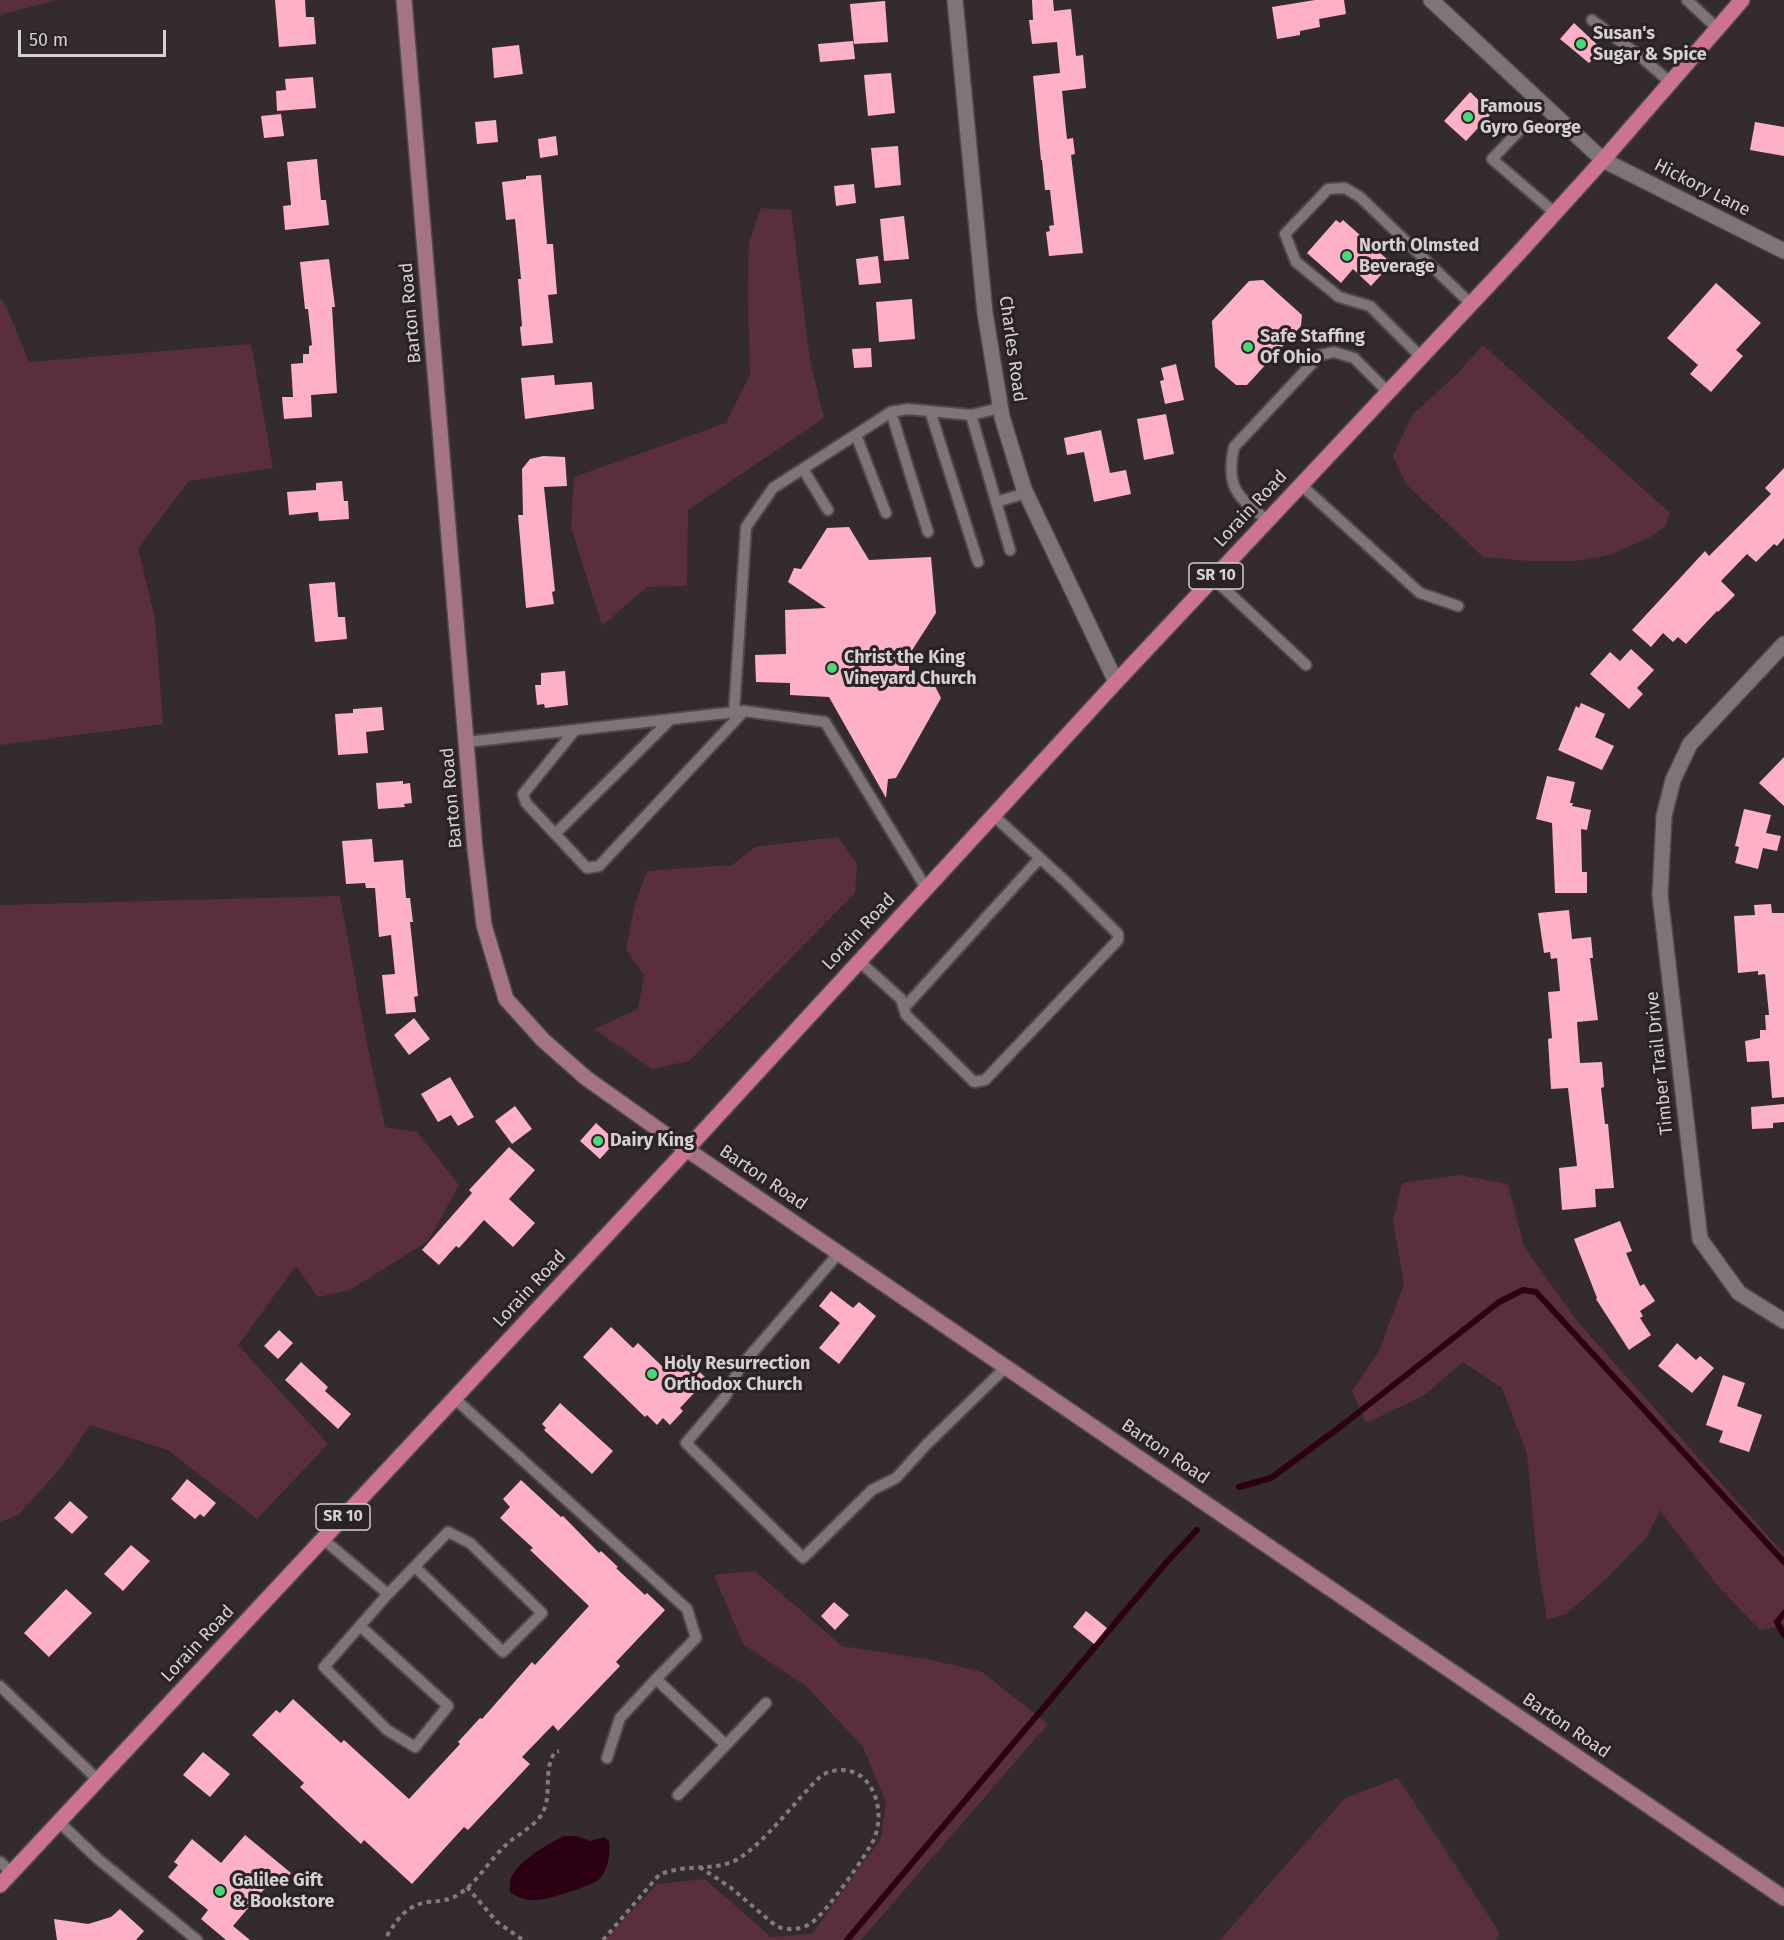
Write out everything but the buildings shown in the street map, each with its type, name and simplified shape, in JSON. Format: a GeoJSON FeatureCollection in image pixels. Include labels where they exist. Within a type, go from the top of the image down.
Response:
{"type":"FeatureCollection","features":[{"type":"Feature","properties":{"kind":"main road","name":"Lorain Road"},"geometry":{"type":"LineString","coordinates":[[0,1886],[97,1779],[686,1149],[1116,682],[1471,304],[1603,160],[1742,0]]}},
{"type":"Feature","properties":{"kind":"street","name":"Barton Road"},"geometry":{"type":"LineString","coordinates":[[404,0],[484,925],[506,999],[543,1040],[586,1078],[686,1149],[1784,1898]]}},
{"type":"Feature","properties":{"kind":"street","name":"Charles Road"},"geometry":{"type":"LineString","coordinates":[[955,0],[985,313],[1000,408],[1026,493],[1116,682]]}},
{"type":"Feature","properties":{"kind":"street","name":"Hickory Lane"},"geometry":{"type":"LineString","coordinates":[[1431,0],[1603,160],[1784,251]]}},
{"type":"Feature","properties":{"kind":"street","name":"Timber Trail Drive"},"geometry":{"type":"LineString","coordinates":[[1784,644],[1690,744],[1673,780],[1664,816],[1660,895],[1700,1239],[1739,1293],[1784,1322]]}},
{"type":"Feature","properties":{"kind":"lane"},"geometry":{"type":"LineString","coordinates":[[1687,0],[1718,29]]}},
{"type":"Feature","properties":{"kind":"lane"},"geometry":{"type":"LineString","coordinates":[[1592,20],[1671,83]]}},
{"type":"Feature","properties":{"kind":"lane"},"geometry":{"type":"LineString","coordinates":[[1519,130],[1492,159],[1555,213]]}},
{"type":"Feature","properties":{"kind":"lane"},"geometry":{"type":"LineString","coordinates":[[1421,357],[1370,306],[1340,297],[1296,262],[1285,234],[1291,226],[1328,189],[1345,188],[1360,196],[1471,304]]}},
{"type":"Feature","properties":{"kind":"lane"},"geometry":{"type":"LineString","coordinates":[[1268,520],[1235,492],[1231,461],[1234,447],[1320,355],[1334,352],[1354,358],[1388,392]]}},
{"type":"Feature","properties":{"kind":"lane"},"geometry":{"type":"LineString","coordinates":[[575,730],[523,794],[526,803],[587,868],[599,866],[739,712],[746,527],[773,488],[891,412],[908,409],[971,415],[1000,408]]}},
{"type":"Feature","properties":{"kind":"lane"},"geometry":{"type":"LineString","coordinates":[[930,411],[978,562]]}},
{"type":"Feature","properties":{"kind":"lane"},"geometry":{"type":"LineString","coordinates":[[891,412],[928,532]]}},
{"type":"Feature","properties":{"kind":"lane"},"geometry":{"type":"LineString","coordinates":[[971,415],[1010,550]]}},
{"type":"Feature","properties":{"kind":"lane"},"geometry":{"type":"LineString","coordinates":[[856,435],[886,513]]}},
{"type":"Feature","properties":{"kind":"lane"},"geometry":{"type":"LineString","coordinates":[[803,469],[828,510]]}},
{"type":"Feature","properties":{"kind":"lane"},"geometry":{"type":"LineString","coordinates":[[1301,485],[1420,593],[1458,606]]}},
{"type":"Feature","properties":{"kind":"lane"},"geometry":{"type":"LineString","coordinates":[[996,502],[1026,493]]}},
{"type":"Feature","properties":{"kind":"lane"},"geometry":{"type":"LineString","coordinates":[[1213,578],[1306,665]]}},
{"type":"Feature","properties":{"kind":"lane"},"geometry":{"type":"LineString","coordinates":[[467,742],[739,712],[825,722],[926,888]]}},
{"type":"Feature","properties":{"kind":"lane"},"geometry":{"type":"LineString","coordinates":[[555,834],[671,719]]}},
{"type":"Feature","properties":{"kind":"lane"},"geometry":{"type":"LineString","coordinates":[[859,961],[901,999],[906,1015],[975,1082],[985,1080],[1118,940],[1118,934],[993,815]]}},
{"type":"Feature","properties":{"kind":"lane"},"geometry":{"type":"LineString","coordinates":[[904,1008],[1040,858]]}},
{"type":"Feature","properties":{"kind":"lane"},"geometry":{"type":"LineString","coordinates":[[839,1253],[740,1367],[726,1398],[686,1443],[802,1558],[872,1490],[896,1478],[927,1444],[1006,1367]]}},
{"type":"Feature","properties":{"kind":"lane"},"geometry":{"type":"LineString","coordinates":[[454,1398],[687,1609],[696,1638],[620,1718],[607,1758]]}},
{"type":"Feature","properties":{"kind":"lane"},"geometry":{"type":"LineString","coordinates":[[360,1626],[448,1706],[415,1747],[387,1730],[324,1667],[388,1594],[448,1532],[470,1543],[542,1613],[503,1652],[415,1567]]}},
{"type":"Feature","properties":{"kind":"lane"},"geometry":{"type":"LineString","coordinates":[[323,1539],[388,1594]]}},
{"type":"Feature","properties":{"kind":"lane"},"geometry":{"type":"LineString","coordinates":[[656,1679],[726,1745]]}},
{"type":"Feature","properties":{"kind":"lane"},"geometry":{"type":"LineString","coordinates":[[0,1686],[97,1779]]}},
{"type":"Feature","properties":{"kind":"lane"},"geometry":{"type":"LineString","coordinates":[[678,1795],[766,1702]]}},
{"type":"Feature","properties":{"kind":"lane"},"geometry":{"type":"LineString","coordinates":[[59,1822],[98,1859],[196,1940]]}},
{"type":"Feature","properties":{"kind":"lane"},"geometry":{"type":"LineString","coordinates":[[0,1862],[12,1873]]}},
{"type":"Feature","properties":{"kind":"path"},"geometry":{"type":"LineString","coordinates":[[387,1936],[396,1922],[412,1906],[449,1900],[467,1887],[508,1843],[542,1815],[548,1801],[547,1778],[550,1759],[555,1752],[560,1751]]}},
{"type":"Feature","properties":{"kind":"path"},"geometry":{"type":"LineString","coordinates":[[603,1940],[659,1875],[732,1862],[748,1851],[809,1787],[828,1772],[841,1769],[857,1773],[873,1789],[878,1810],[875,1838],[823,1913],[811,1924],[788,1930],[776,1926],[730,1887],[701,1868]]}},
{"type":"Feature","properties":{"kind":"path"},"geometry":{"type":"LineString","coordinates":[[467,1887],[497,1922],[523,1940]]}},
{"type":"Feature","properties":{"kind":"shaded area"},"geometry":{"type":"Polygon","coordinates":[[[0,0],[57,0],[0,15],[0,0]]]}},
{"type":"Feature","properties":{"kind":"shaded area"},"geometry":{"type":"Polygon","coordinates":[[[761,208],[791,210],[810,360],[824,418],[688,510],[687,586],[647,587],[602,626],[571,527],[574,477],[726,423],[750,375],[749,242],[761,208]]]}},
{"type":"Feature","properties":{"kind":"shaded area"},"geometry":{"type":"Polygon","coordinates":[[[0,298],[6,306],[29,362],[251,344],[273,468],[189,481],[138,548],[155,619],[163,724],[0,745],[0,298]]]}},
{"type":"Feature","properties":{"kind":"shaded area"},"geometry":{"type":"Polygon","coordinates":[[[1483,345],[1670,513],[1665,527],[1648,538],[1609,555],[1575,561],[1530,561],[1483,557],[1406,484],[1393,456],[1412,415],[1457,374],[1483,345]]]}},
{"type":"Feature","properties":{"kind":"shaded area"},"geometry":{"type":"Polygon","coordinates":[[[838,837],[857,864],[855,893],[689,1061],[652,1069],[594,1029],[638,1009],[644,975],[626,949],[635,904],[647,871],[732,865],[755,847],[838,837]]]}},
{"type":"Feature","properties":{"kind":"shaded area"},"geometry":{"type":"Polygon","coordinates":[[[340,896],[385,1127],[417,1132],[459,1185],[428,1241],[350,1290],[318,1297],[296,1266],[238,1345],[328,1444],[257,1519],[168,1450],[90,1425],[59,1470],[18,1515],[0,1522],[0,905],[340,896]]]}},
{"type":"Feature","properties":{"kind":"shaded area"},"geometry":{"type":"Polygon","coordinates":[[[1460,1175],[1508,1184],[1524,1247],[1577,1321],[1784,1554],[1784,1625],[1760,1630],[1717,1585],[1660,1510],[1647,1537],[1605,1580],[1566,1614],[1547,1620],[1537,1559],[1527,1454],[1502,1388],[1463,1362],[1423,1396],[1366,1423],[1352,1391],[1379,1351],[1404,1284],[1393,1221],[1402,1183],[1460,1175]]]}},
{"type":"Feature","properties":{"kind":"shaded area"},"geometry":{"type":"Polygon","coordinates":[[[755,1571],[842,1646],[932,1660],[982,1672],[1048,1724],[861,1940],[605,1940],[657,1884],[705,1879],[771,1937],[812,1934],[881,1838],[886,1802],[863,1747],[806,1686],[743,1644],[714,1575],[755,1571]]]}},
{"type":"Feature","properties":{"kind":"shaded area"},"geometry":{"type":"Polygon","coordinates":[[[1398,1778],[1500,1933],[1496,1940],[1220,1940],[1345,1798],[1398,1778]]]}},
{"type":"Feature","properties":{"kind":"shaded area"},"geometry":{"type":"Polygon","coordinates":[[[564,1836],[576,1836],[590,1841],[604,1837],[609,1841],[608,1862],[601,1877],[587,1886],[542,1899],[525,1899],[510,1892],[510,1880],[514,1872],[542,1848],[564,1836]]]}},
{"type":"Feature","properties":{"kind":"waterway"},"geometry":{"type":"LineString","coordinates":[[1239,1487],[1271,1478],[1344,1424],[1499,1302],[1523,1290],[1536,1292],[1784,1562]]}},
{"type":"Feature","properties":{"kind":"waterway"},"geometry":{"type":"LineString","coordinates":[[847,1940],[1166,1563],[1197,1530]]}},
{"type":"Feature","properties":{"kind":"waterway"},"geometry":{"type":"LineString","coordinates":[[1784,1613],[1777,1622],[1784,1635]]}},
{"type":"Feature","properties":{"kind":"place","name":"Susan's Sugar & Spice"},"geometry":{"type":"Point","coordinates":[1581,44]}},
{"type":"Feature","properties":{"kind":"place","name":"Famous Gyro George"},"geometry":{"type":"Point","coordinates":[1468,117]}},
{"type":"Feature","properties":{"kind":"place","name":"North Olmsted Beverage"},"geometry":{"type":"Point","coordinates":[1347,256]}},
{"type":"Feature","properties":{"kind":"place","name":"Safe Staffing Of Ohio"},"geometry":{"type":"Point","coordinates":[1248,347]}},
{"type":"Feature","properties":{"kind":"place","name":"Christ the King Vineyard Church"},"geometry":{"type":"Point","coordinates":[832,668]}},
{"type":"Feature","properties":{"kind":"place","name":"Dairy King"},"geometry":{"type":"Point","coordinates":[598,1141]}},
{"type":"Feature","properties":{"kind":"place","name":"Holy Resurrection Orthodox Church"},"geometry":{"type":"Point","coordinates":[652,1374]}},
{"type":"Feature","properties":{"kind":"place","name":"Galilee Gift & Bookstore"},"geometry":{"type":"Point","coordinates":[220,1891]}}]}
